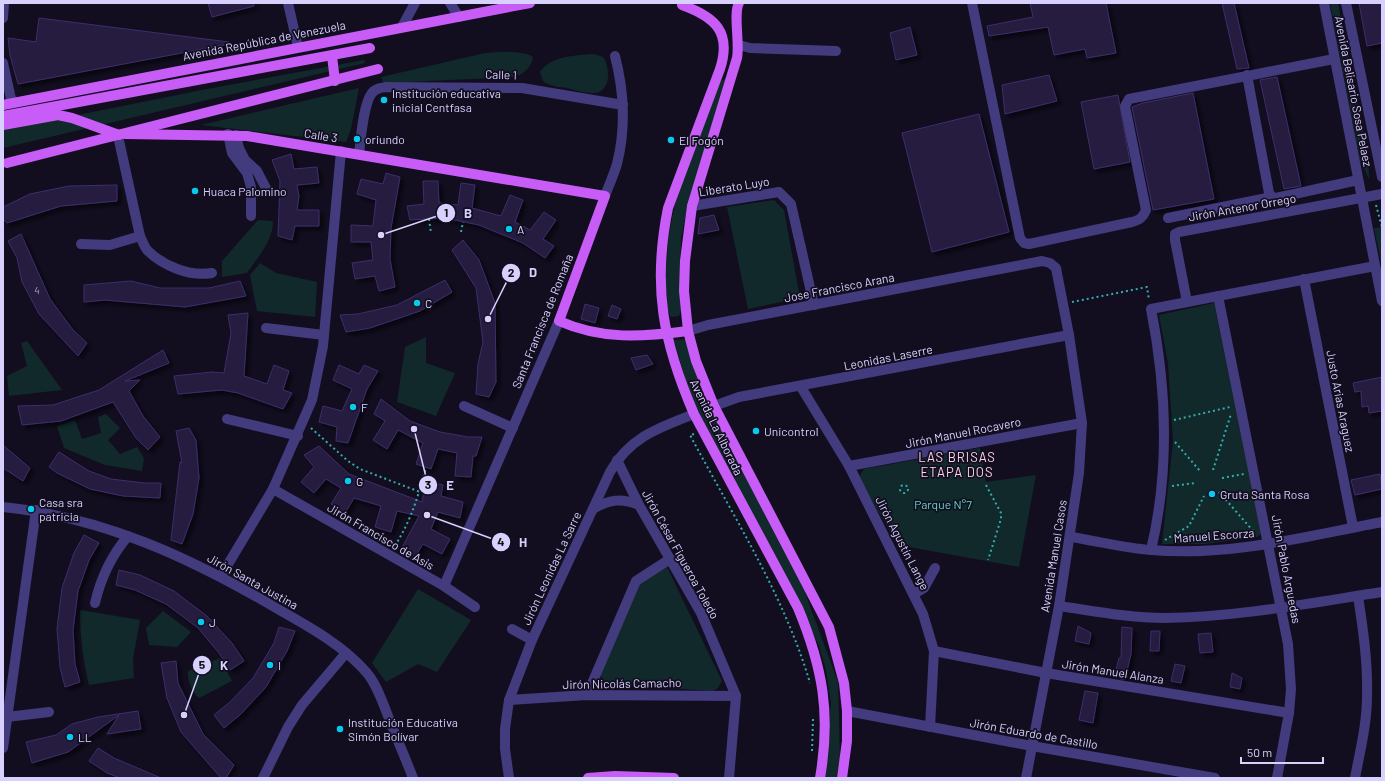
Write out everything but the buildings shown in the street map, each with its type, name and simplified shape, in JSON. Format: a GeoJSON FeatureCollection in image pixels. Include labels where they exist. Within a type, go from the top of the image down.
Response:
{"type":"FeatureCollection","features":[{"type":"Feature","properties":{"kind":"main road","name":"Avenida República de Venezuela"},"geometry":{"type":"LineString","coordinates":[[7,104],[298,46],[459,17],[505,6],[530,3]]}},
{"type":"Feature","properties":{"kind":"main road","name":"Avenida La Alborada"},"geometry":{"type":"LineString","coordinates":[[698,3],[682,5],[704,14],[714,21],[723,37],[723,52],[720,69],[668,208],[663,232],[660,276],[665,334],[674,366],[694,414],[798,608],[818,661],[825,718],[825,740],[820,778]]}},
{"type":"Feature","properties":{"kind":"main road","name":"Avenida La Alborada"},"geometry":{"type":"LineString","coordinates":[[740,3],[736,10],[738,45],[735,67],[692,206],[685,261],[684,291],[688,331],[696,361],[714,406],[829,628],[843,677],[847,711],[847,741],[842,778]]}},
{"type":"Feature","properties":{"kind":"main road"},"geometry":{"type":"LineString","coordinates":[[281,66],[295,54],[298,46]]}},
{"type":"Feature","properties":{"kind":"main road"},"geometry":{"type":"LineString","coordinates":[[3,116],[281,66],[370,48]]}},
{"type":"Feature","properties":{"kind":"main road"},"geometry":{"type":"LineString","coordinates":[[332,56],[335,81]]}},
{"type":"Feature","properties":{"kind":"main road"},"geometry":{"type":"LineString","coordinates":[[7,163],[378,70]]}},
{"type":"Feature","properties":{"kind":"main road"},"geometry":{"type":"LineString","coordinates":[[3,125],[58,115],[72,118],[121,135]]}},
{"type":"Feature","properties":{"kind":"main road","name":"Calle 3"},"geometry":{"type":"LineString","coordinates":[[121,135],[232,134],[605,196]]}},
{"type":"Feature","properties":{"kind":"main road","name":"Santa Francisca de Romaña"},"geometry":{"type":"LineString","coordinates":[[559,321],[605,196]]}},
{"type":"Feature","properties":{"kind":"main road","name":"Jose Francisco Arana"},"geometry":{"type":"LineString","coordinates":[[559,321],[579,330],[619,336],[641,336],[688,331]]}},
{"type":"Feature","properties":{"kind":"main road"},"geometry":{"type":"LineString","coordinates":[[588,778],[615,776],[674,778]]}},
{"type":"Feature","properties":{"kind":"street"},"geometry":{"type":"LineString","coordinates":[[3,18],[4,3]]}},
{"type":"Feature","properties":{"kind":"street"},"geometry":{"type":"LineString","coordinates":[[288,3],[298,46]]}},
{"type":"Feature","properties":{"kind":"street"},"geometry":{"type":"LineString","coordinates":[[402,27],[415,3]]}},
{"type":"Feature","properties":{"kind":"street"},"geometry":{"type":"LineString","coordinates":[[450,3],[459,17]]}},
{"type":"Feature","properties":{"kind":"street"},"geometry":{"type":"LineString","coordinates":[[972,3],[1020,238],[1024,243],[1029,244],[1132,222],[1144,216],[1146,210],[1125,106],[1128,99],[1334,59]]}},
{"type":"Feature","properties":{"kind":"street","name":"Avenida Belisario Sosa Pelaez"},"geometry":{"type":"LineString","coordinates":[[1324,3],[1382,301]]}},
{"type":"Feature","properties":{"kind":"street","name":"Avenida Belisario Sosa Pelaez"},"geometry":{"type":"LineString","coordinates":[[1346,3],[1382,178]]}},
{"type":"Feature","properties":{"kind":"street"},"geometry":{"type":"LineString","coordinates":[[738,45],[750,48],[836,51]]}},
{"type":"Feature","properties":{"kind":"street","name":"Santa Francisca de Romaña"},"geometry":{"type":"LineString","coordinates":[[605,196],[617,163],[622,133],[622,83],[616,56]]}},
{"type":"Feature","properties":{"kind":"street"},"geometry":{"type":"LineString","coordinates":[[3,63],[7,104]]}},
{"type":"Feature","properties":{"kind":"street"},"geometry":{"type":"LineString","coordinates":[[1247,75],[1269,193],[1272,196]]}},
{"type":"Feature","properties":{"kind":"street","name":"Calle 1"},"geometry":{"type":"LineString","coordinates":[[359,154],[367,103],[371,94],[376,89],[398,86],[504,86],[623,104]]}},
{"type":"Feature","properties":{"kind":"street"},"geometry":{"type":"LineString","coordinates":[[232,134],[245,160],[257,171],[268,192]]}},
{"type":"Feature","properties":{"kind":"street"},"geometry":{"type":"LineString","coordinates":[[232,134],[232,153],[247,173],[251,187],[251,216]]}},
{"type":"Feature","properties":{"kind":"street"},"geometry":{"type":"LineString","coordinates":[[121,135],[140,236],[147,249],[170,267],[200,275],[212,273]]}},
{"type":"Feature","properties":{"kind":"street"},"geometry":{"type":"LineString","coordinates":[[221,576],[273,489],[298,436],[312,400],[318,377],[324,336],[340,151]]}},
{"type":"Feature","properties":{"kind":"street"},"geometry":{"type":"LineString","coordinates":[[1168,218],[1272,196],[1276,198],[1358,180]]}},
{"type":"Feature","properties":{"kind":"street","name":"Liberato Luyo"},"geometry":{"type":"LineString","coordinates":[[692,206],[779,192],[791,204],[814,305]]}},
{"type":"Feature","properties":{"kind":"street","name":"Jirón Antenor Orrego"},"geometry":{"type":"LineString","coordinates":[[1187,302],[1175,234],[1179,232],[1382,194]]}},
{"type":"Feature","properties":{"kind":"street"},"geometry":{"type":"LineString","coordinates":[[81,244],[110,245],[140,236]]}},
{"type":"Feature","properties":{"kind":"street","name":"Jose Francisco Arana"},"geometry":{"type":"LineString","coordinates":[[688,331],[1042,261],[1050,263],[1056,268],[1069,336]]}},
{"type":"Feature","properties":{"kind":"street"},"geometry":{"type":"LineString","coordinates":[[1151,550],[1160,502],[1164,463],[1165,424],[1159,347],[1151,309],[1375,266]]}},
{"type":"Feature","properties":{"kind":"street","name":"Justo Arias Araguez"},"geometry":{"type":"LineString","coordinates":[[1304,279],[1353,527]]}},
{"type":"Feature","properties":{"kind":"street","name":"Jirón Pablo Arguedas"},"geometry":{"type":"LineString","coordinates":[[1218,296],[1288,644],[1291,688],[1289,714],[1277,778]]}},
{"type":"Feature","properties":{"kind":"street","name":"Santa Francisca de Romaña"},"geometry":{"type":"LineString","coordinates":[[444,586],[559,321]]}},
{"type":"Feature","properties":{"kind":"street"},"geometry":{"type":"LineString","coordinates":[[266,328],[324,336]]}},
{"type":"Feature","properties":{"kind":"street","name":"Leonidas Laserre"},"geometry":{"type":"LineString","coordinates":[[714,406],[738,397],[801,387],[1069,336]]}},
{"type":"Feature","properties":{"kind":"street","name":"Avenida Manuel Casos"},"geometry":{"type":"LineString","coordinates":[[1026,778],[1071,537],[1079,473],[1082,423],[1069,336]]}},
{"type":"Feature","properties":{"kind":"street","name":"Jirón Agustín Lange"},"geometry":{"type":"LineString","coordinates":[[801,387],[849,466],[924,614],[934,651],[930,727]]}},
{"type":"Feature","properties":{"kind":"street"},"geometry":{"type":"LineString","coordinates":[[464,406],[512,428]]}},
{"type":"Feature","properties":{"kind":"street","name":"Jirón Leonidas La Sarre"},"geometry":{"type":"LineString","coordinates":[[510,778],[505,749],[505,729],[509,700],[532,640],[616,460],[626,449],[651,431],[694,414]]}},
{"type":"Feature","properties":{"kind":"street"},"geometry":{"type":"LineString","coordinates":[[227,420],[298,436]]}},
{"type":"Feature","properties":{"kind":"street","name":"Jirón Manuel Rocavero"},"geometry":{"type":"LineString","coordinates":[[849,466],[1082,423]]}},
{"type":"Feature","properties":{"kind":"street","name":"Jirón César Figueroa Toledo"},"geometry":{"type":"LineString","coordinates":[[616,460],[639,505],[701,613],[736,696],[729,778]]}},
{"type":"Feature","properties":{"kind":"street","name":"Jirón Francisco de Asis"},"geometry":{"type":"LineString","coordinates":[[273,489],[444,586],[475,607]]}},
{"type":"Feature","properties":{"kind":"street"},"geometry":{"type":"LineString","coordinates":[[593,509],[604,503],[616,500],[628,500],[639,505]]}},
{"type":"Feature","properties":{"kind":"street","name":"Jirón Santa Justina"},"geometry":{"type":"LineString","coordinates":[[3,507],[36,510],[87,522],[128,536],[221,576],[324,637],[346,653],[368,674],[378,690],[413,778]]}},
{"type":"Feature","properties":{"kind":"street"},"geometry":{"type":"LineString","coordinates":[[3,748],[36,510]]}},
{"type":"Feature","properties":{"kind":"street","name":"Manuel Escorza"},"geometry":{"type":"LineString","coordinates":[[1071,537],[1151,550],[1219,549],[1257,546],[1382,522]]}},
{"type":"Feature","properties":{"kind":"street"},"geometry":{"type":"LineString","coordinates":[[95,603],[100,581],[106,568],[117,549],[128,536]]}},
{"type":"Feature","properties":{"kind":"street"},"geometry":{"type":"LineString","coordinates":[[587,695],[636,581],[670,559]]}},
{"type":"Feature","properties":{"kind":"street"},"geometry":{"type":"LineString","coordinates":[[914,594],[924,588],[935,568]]}},
{"type":"Feature","properties":{"kind":"street"},"geometry":{"type":"LineString","coordinates":[[1059,606],[1112,614],[1163,618],[1221,616],[1382,592]]}},
{"type":"Feature","properties":{"kind":"street"},"geometry":{"type":"LineString","coordinates":[[1355,778],[1363,738],[1367,697],[1366,658],[1358,596]]}},
{"type":"Feature","properties":{"kind":"street"},"geometry":{"type":"LineString","coordinates":[[512,629],[532,640]]}},
{"type":"Feature","properties":{"kind":"street","name":"Jirón Manuel Alanza"},"geometry":{"type":"LineString","coordinates":[[934,651],[1046,673],[1289,714]]}},
{"type":"Feature","properties":{"kind":"street"},"geometry":{"type":"LineString","coordinates":[[262,778],[288,727],[302,705],[346,653]]}},
{"type":"Feature","properties":{"kind":"street","name":"Jirón Nicolás Camacho"},"geometry":{"type":"LineString","coordinates":[[509,700],[587,695],[736,696]]}},
{"type":"Feature","properties":{"kind":"street","name":"Jirón Eduardo de Castillo"},"geometry":{"type":"LineString","coordinates":[[847,711],[1032,746],[1215,778]]}},
{"type":"Feature","properties":{"kind":"street"},"geometry":{"type":"LineString","coordinates":[[7,717],[49,712]]}},
{"type":"Feature","properties":{"kind":"path"},"geometry":{"type":"LineString","coordinates":[[430,219],[431,233]]}},
{"type":"Feature","properties":{"kind":"path"},"geometry":{"type":"LineString","coordinates":[[461,232],[463,222]]}},
{"type":"Feature","properties":{"kind":"path"},"geometry":{"type":"LineString","coordinates":[[1063,304],[1147,287]]}},
{"type":"Feature","properties":{"kind":"path"},"geometry":{"type":"LineString","coordinates":[[1174,420],[1233,407],[1213,470]]}},
{"type":"Feature","properties":{"kind":"path"},"geometry":{"type":"LineString","coordinates":[[303,423],[348,461],[360,469],[420,492]]}},
{"type":"Feature","properties":{"kind":"path"},"geometry":{"type":"LineString","coordinates":[[702,430],[690,435],[783,608],[802,656],[810,684]]}},
{"type":"Feature","properties":{"kind":"path"},"geometry":{"type":"LineString","coordinates":[[1175,442],[1200,471]]}},
{"type":"Feature","properties":{"kind":"path"},"geometry":{"type":"LineString","coordinates":[[392,550],[409,524],[420,492],[426,468]]}},
{"type":"Feature","properties":{"kind":"path"},"geometry":{"type":"LineString","coordinates":[[1222,478],[1245,474]]}},
{"type":"Feature","properties":{"kind":"path"},"geometry":{"type":"LineString","coordinates":[[1172,486],[1195,483]]}},
{"type":"Feature","properties":{"kind":"path"},"geometry":{"type":"LineString","coordinates":[[903,485],[908,486],[908,489],[904,493],[900,490],[903,485]]}},
{"type":"Feature","properties":{"kind":"path"},"geometry":{"type":"LineString","coordinates":[[986,485],[1001,513],[1001,519],[988,560]]}},
{"type":"Feature","properties":{"kind":"path"},"geometry":{"type":"LineString","coordinates":[[1219,492],[1256,534]]}},
{"type":"Feature","properties":{"kind":"path"},"geometry":{"type":"LineString","coordinates":[[1165,540],[1189,526],[1204,496]]}},
{"type":"Feature","properties":{"kind":"path"},"geometry":{"type":"LineString","coordinates":[[812,756],[813,712]]}},
{"type":"Feature","properties":{"kind":"green space"},"geometry":{"type":"Polygon","coordinates":[[[1330,3],[1338,3],[1368,154],[1369,179],[1360,161],[1330,3]]]}},
{"type":"Feature","properties":{"kind":"green space"},"geometry":{"type":"Polygon","coordinates":[[[517,52],[533,57],[531,64],[526,70],[513,77],[385,83],[381,77],[485,53],[517,52]]]}},
{"type":"Feature","properties":{"kind":"green space"},"geometry":{"type":"Polygon","coordinates":[[[594,54],[603,57],[606,62],[608,74],[606,85],[598,92],[583,92],[557,87],[543,81],[540,72],[550,63],[564,57],[594,54]]]}},
{"type":"Feature","properties":{"kind":"green space"},"geometry":{"type":"Polygon","coordinates":[[[364,60],[365,63],[3,148],[3,130],[207,89],[364,60]]]}},
{"type":"Feature","properties":{"kind":"green space"},"geometry":{"type":"Polygon","coordinates":[[[726,78],[687,209],[681,238],[680,275],[682,308],[679,316],[671,317],[667,309],[666,300],[667,254],[670,228],[691,154],[721,81],[726,78]]]}},
{"type":"Feature","properties":{"kind":"green space"},"geometry":{"type":"Polygon","coordinates":[[[359,88],[351,129],[346,142],[201,125],[359,88]]]}},
{"type":"Feature","properties":{"kind":"green space"},"geometry":{"type":"Polygon","coordinates":[[[774,200],[784,210],[800,298],[748,309],[727,207],[774,200]]]}},
{"type":"Feature","properties":{"kind":"green space"},"geometry":{"type":"Polygon","coordinates":[[[258,220],[273,221],[268,242],[247,273],[222,277],[222,261],[258,220]]]}},
{"type":"Feature","properties":{"kind":"green space"},"geometry":{"type":"Polygon","coordinates":[[[1382,227],[1382,267],[1374,228],[1382,227]]]}},
{"type":"Feature","properties":{"kind":"green space"},"geometry":{"type":"Polygon","coordinates":[[[260,263],[276,273],[317,282],[315,317],[257,311],[250,275],[260,263]]]}},
{"type":"Feature","properties":{"kind":"green space"},"geometry":{"type":"Polygon","coordinates":[[[1214,303],[1261,534],[1257,537],[1205,544],[1162,544],[1173,441],[1168,363],[1159,315],[1214,303]]]}},
{"type":"Feature","properties":{"kind":"green space"},"geometry":{"type":"Polygon","coordinates":[[[426,337],[426,363],[455,373],[436,416],[397,402],[405,347],[426,337]]]}},
{"type":"Feature","properties":{"kind":"green space"},"geometry":{"type":"Polygon","coordinates":[[[691,339],[708,401],[804,590],[838,682],[840,760],[836,778],[824,778],[831,703],[826,670],[819,646],[783,573],[701,418],[689,392],[674,340],[691,339]]]}},
{"type":"Feature","properties":{"kind":"green space"},"geometry":{"type":"Polygon","coordinates":[[[27,341],[62,390],[9,396],[7,376],[27,366],[21,343],[27,341]]]}},
{"type":"Feature","properties":{"kind":"green space"},"geometry":{"type":"Polygon","coordinates":[[[106,414],[120,428],[108,440],[120,454],[137,447],[144,458],[142,471],[105,465],[64,448],[57,426],[75,420],[82,439],[101,433],[98,417],[106,414]]]}},
{"type":"Feature","properties":{"kind":"green space","name":"Parque N°7"},"geometry":{"type":"Polygon","coordinates":[[[980,448],[986,482],[1036,475],[1019,567],[898,545],[860,480],[860,475],[864,469],[980,448]]]}},
{"type":"Feature","properties":{"kind":"green space"},"geometry":{"type":"Polygon","coordinates":[[[667,567],[722,681],[718,688],[713,691],[605,684],[600,674],[641,582],[667,567]]]}},
{"type":"Feature","properties":{"kind":"green space"},"geometry":{"type":"Polygon","coordinates":[[[418,589],[471,620],[437,672],[418,664],[386,682],[372,663],[418,589]]]}},
{"type":"Feature","properties":{"kind":"green space"},"geometry":{"type":"Polygon","coordinates":[[[80,610],[140,620],[133,659],[134,678],[89,685],[82,648],[80,610]]]}},
{"type":"Feature","properties":{"kind":"green space"},"geometry":{"type":"Polygon","coordinates":[[[163,611],[191,632],[177,647],[149,645],[146,628],[163,611]]]}},
{"type":"Feature","properties":{"kind":"green space"},"geometry":{"type":"Polygon","coordinates":[[[220,658],[232,681],[199,698],[190,686],[188,671],[220,658]]]}},
{"type":"Feature","properties":{"kind":"place","name":"Institución educativa inicial Centfasa"},"geometry":{"type":"Point","coordinates":[384,100]}},
{"type":"Feature","properties":{"kind":"place","name":"oriundo"},"geometry":{"type":"Point","coordinates":[357,139]}},
{"type":"Feature","properties":{"kind":"place","name":"El Fogón"},"geometry":{"type":"Point","coordinates":[671,140]}},
{"type":"Feature","properties":{"kind":"place","name":"Huaca Palomino"},"geometry":{"type":"Point","coordinates":[195,191]}},
{"type":"Feature","properties":{"kind":"place","name":"A"},"geometry":{"type":"Point","coordinates":[509,229]}},
{"type":"Feature","properties":{"kind":"place","name":"B"},"geometry":{"type":"Point","coordinates":[381,235]}},
{"type":"Feature","properties":{"kind":"place","name":"C"},"geometry":{"type":"Point","coordinates":[417,303]}},
{"type":"Feature","properties":{"kind":"place","name":"D"},"geometry":{"type":"Point","coordinates":[488,319]}},
{"type":"Feature","properties":{"kind":"place","name":"F"},"geometry":{"type":"Point","coordinates":[353,407]}},
{"type":"Feature","properties":{"kind":"place","name":"E"},"geometry":{"type":"Point","coordinates":[414,429]}},
{"type":"Feature","properties":{"kind":"place","name":"Unicontrol"},"geometry":{"type":"Point","coordinates":[756,431]}},
{"type":"Feature","properties":{"kind":"place","name":"G"},"geometry":{"type":"Point","coordinates":[348,481]}},
{"type":"Feature","properties":{"kind":"place","name":"Gruta Santa Rosa"},"geometry":{"type":"Point","coordinates":[1212,494]}},
{"type":"Feature","properties":{"kind":"place","name":"Casa sra patricia"},"geometry":{"type":"Point","coordinates":[31,509]}},
{"type":"Feature","properties":{"kind":"place","name":"H"},"geometry":{"type":"Point","coordinates":[427,515]}},
{"type":"Feature","properties":{"kind":"place","name":"J"},"geometry":{"type":"Point","coordinates":[201,622]}},
{"type":"Feature","properties":{"kind":"place","name":"I"},"geometry":{"type":"Point","coordinates":[270,665]}},
{"type":"Feature","properties":{"kind":"place","name":"K"},"geometry":{"type":"Point","coordinates":[184,715]}},
{"type":"Feature","properties":{"kind":"place","name":"Institución Educativa Simón Bolívar"},"geometry":{"type":"Point","coordinates":[340,729]}},
{"type":"Feature","properties":{"kind":"place","name":"LL"},"geometry":{"type":"Point","coordinates":[70,737]}},
{"type":"Feature","properties":{"kind":"district","name":"LAS BRISAS ETAPA DOS"},"geometry":{"type":"Point","coordinates":[957,464]}}]}
